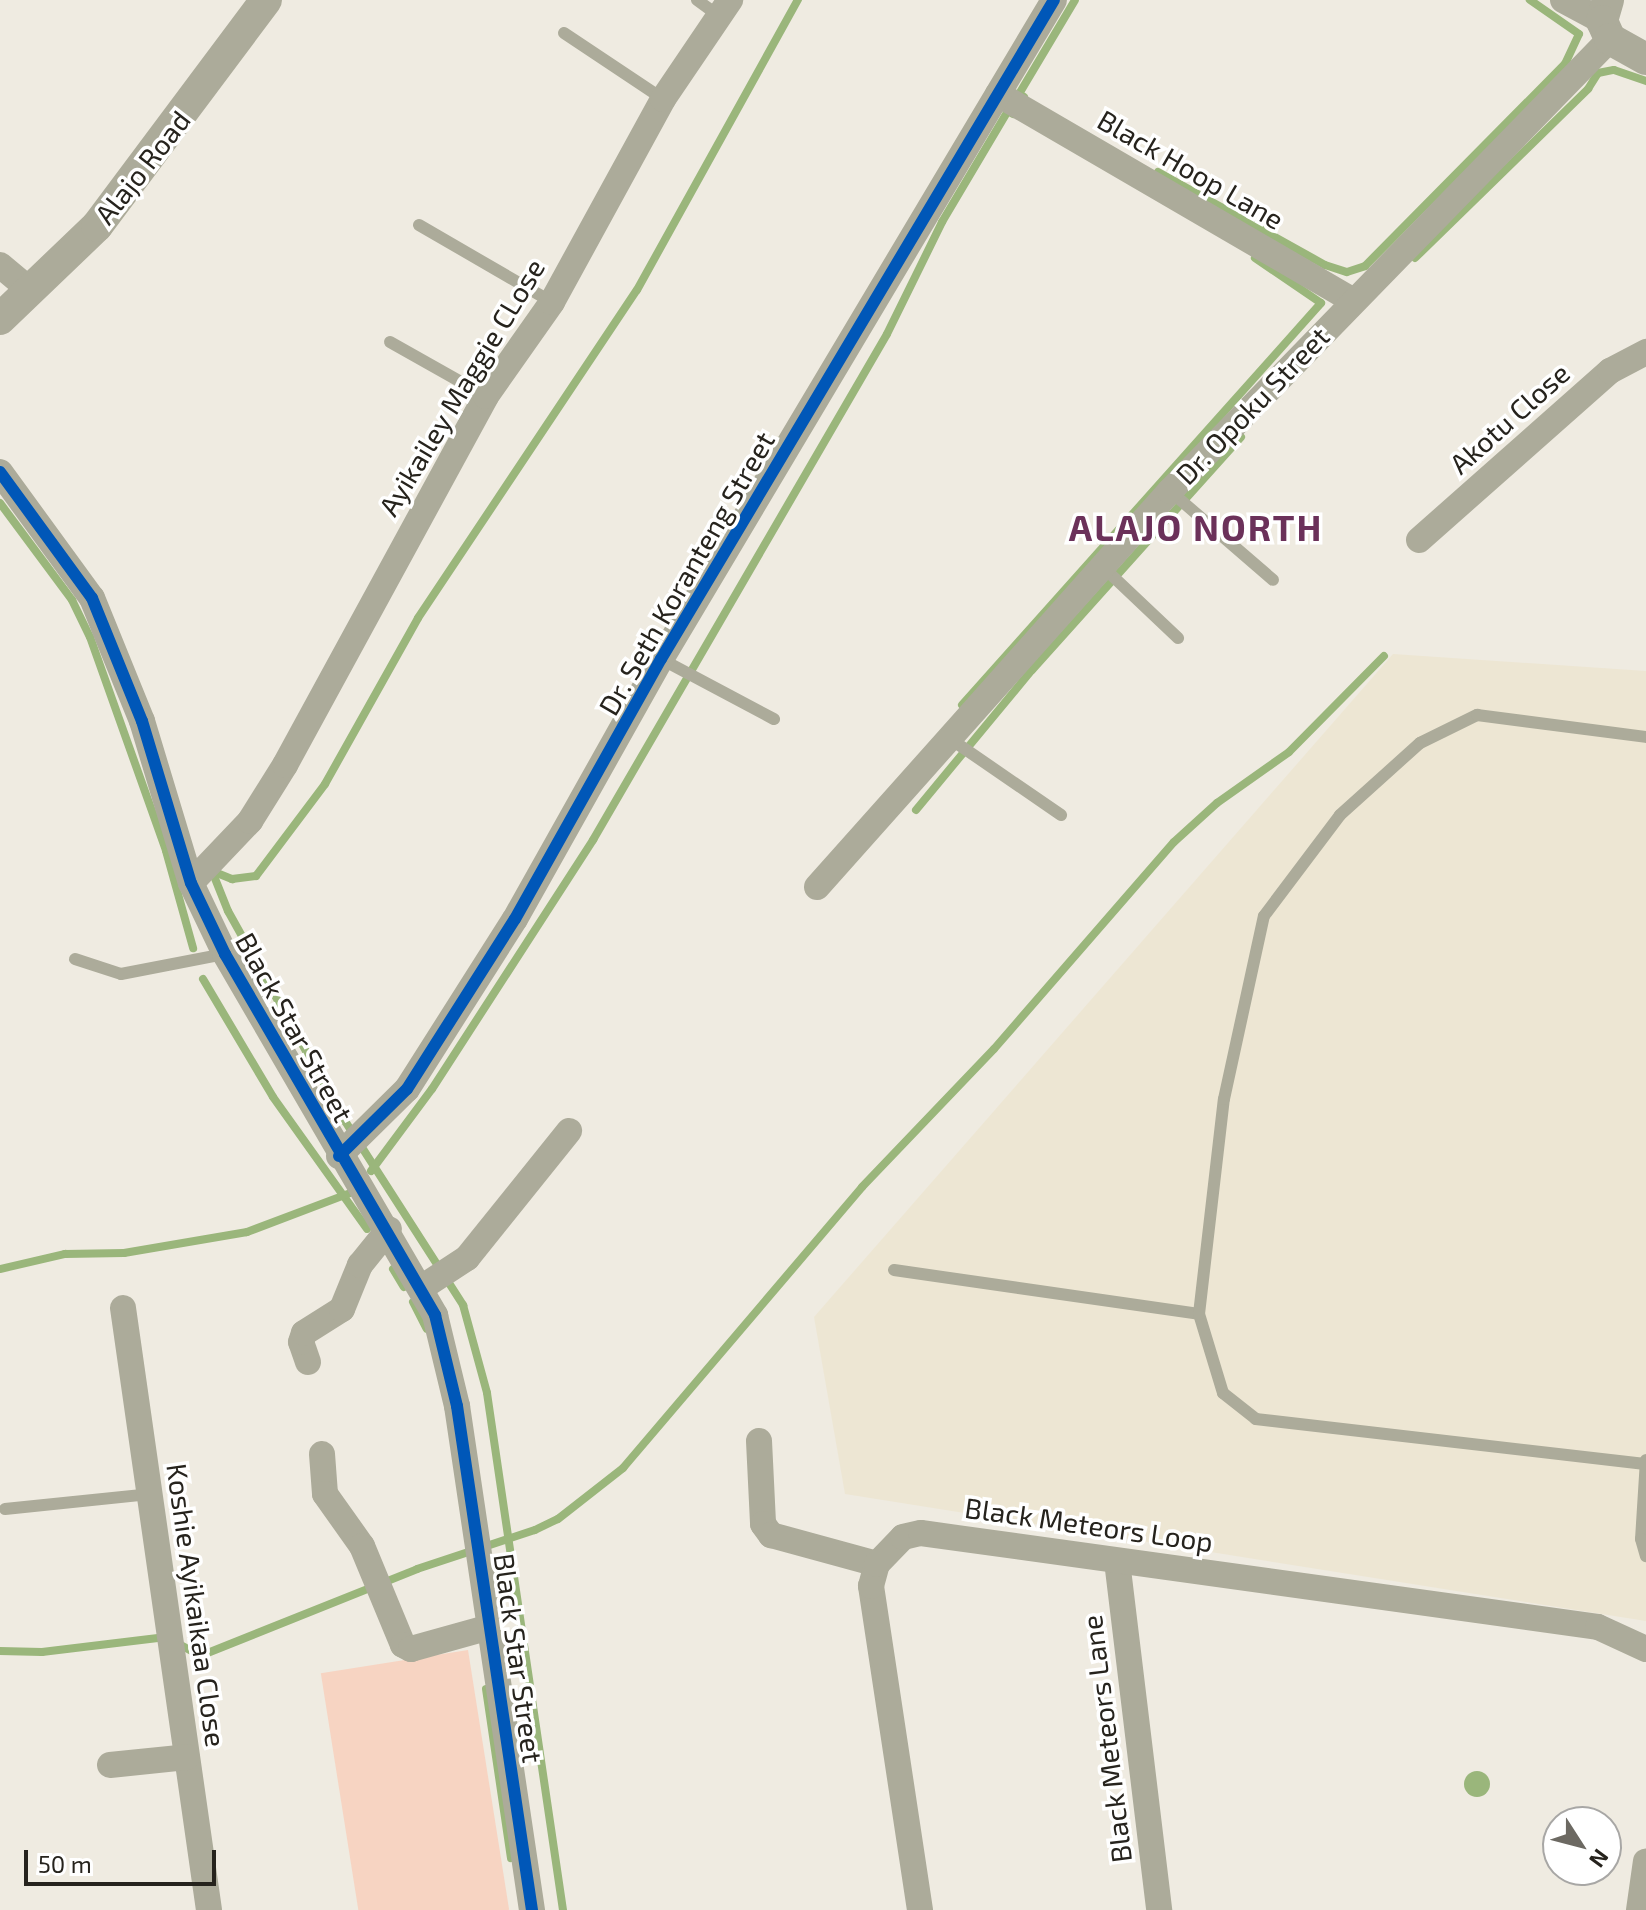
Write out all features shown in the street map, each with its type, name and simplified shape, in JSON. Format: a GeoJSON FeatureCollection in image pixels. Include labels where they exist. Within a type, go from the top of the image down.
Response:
{"type":"FeatureCollection","features":[{"type":"Feature","properties":{"kind":"street","name":"Alajo Road"},"geometry":{"type":"LineString","coordinates":[[0,319],[69,257],[132,184],[266,0]]}},
{"type":"Feature","properties":{"kind":"street","name":"Dr. Seth Koranteng Street"},"geometry":{"type":"LineString","coordinates":[[339,1156],[407,1089],[515,919],[661,659],[1054,0]]}},
{"type":"Feature","properties":{"kind":"street"},"geometry":{"type":"LineString","coordinates":[[1563,0],[1607,24],[1646,59]]}},
{"type":"Feature","properties":{"kind":"street","name":"Ayikailey Maggie CLose"},"geometry":{"type":"LineString","coordinates":[[191,883],[250,821],[285,765],[486,396],[552,302],[663,99],[724,8]]}},
{"type":"Feature","properties":{"kind":"street","name":"Dr. Opoku Street"},"geometry":{"type":"LineString","coordinates":[[817,887],[1170,491],[1607,24]]}},
{"type":"Feature","properties":{"kind":"street","name":"Black Hoop Lane"},"geometry":{"type":"LineString","coordinates":[[998,94],[1352,300]]}},
{"type":"Feature","properties":{"kind":"street"},"geometry":{"type":"LineString","coordinates":[[0,265],[30,290]]}},
{"type":"Feature","properties":{"kind":"street","name":"Akotu Close"},"geometry":{"type":"LineString","coordinates":[[1419,540],[1610,371],[1646,352]]}},
{"type":"Feature","properties":{"kind":"street","name":"Black Star Street"},"geometry":{"type":"LineString","coordinates":[[0,472],[92,598],[142,721],[191,883],[225,954],[339,1156],[389,1229],[435,1315],[457,1406],[532,1910]]}},
{"type":"Feature","properties":{"kind":"street"},"geometry":{"type":"LineString","coordinates":[[421,1288],[467,1258],[569,1131]]}},
{"type":"Feature","properties":{"kind":"street"},"geometry":{"type":"LineString","coordinates":[[308,1362],[301,1342],[304,1333],[342,1309],[360,1265],[389,1229]]}},
{"type":"Feature","properties":{"kind":"street","name":"Koshie Ayikaikaa Close"},"geometry":{"type":"LineString","coordinates":[[123,1308],[209,1910]]}},
{"type":"Feature","properties":{"kind":"street"},"geometry":{"type":"LineString","coordinates":[[759,1441],[763,1524],[771,1535],[877,1564],[871,1586],[920,1910]]}},
{"type":"Feature","properties":{"kind":"street"},"geometry":{"type":"LineString","coordinates":[[322,1454],[325,1494],[362,1546],[403,1645],[411,1649],[490,1627]]}},
{"type":"Feature","properties":{"kind":"street","name":"Black Meteors Loop"},"geometry":{"type":"LineString","coordinates":[[877,1564],[903,1537],[921,1533],[1598,1627],[1646,1649]]}},
{"type":"Feature","properties":{"kind":"street","name":"Black Meteors Lane"},"geometry":{"type":"LineString","coordinates":[[1117,1561],[1159,1910]]}},
{"type":"Feature","properties":{"kind":"street"},"geometry":{"type":"LineString","coordinates":[[110,1765],[187,1757]]}},
{"type":"Feature","properties":{"kind":"street"},"geometry":{"type":"LineString","coordinates":[[1639,1910],[1646,1861]]}},
{"type":"Feature","properties":{"kind":"lane"},"geometry":{"type":"LineString","coordinates":[[697,0],[724,8]]}},
{"type":"Feature","properties":{"kind":"lane"},"geometry":{"type":"LineString","coordinates":[[564,33],[663,99]]}},
{"type":"Feature","properties":{"kind":"lane"},"geometry":{"type":"LineString","coordinates":[[419,225],[552,302]]}},
{"type":"Feature","properties":{"kind":"lane"},"geometry":{"type":"LineString","coordinates":[[390,342],[486,396]]}},
{"type":"Feature","properties":{"kind":"lane"},"geometry":{"type":"LineString","coordinates":[[1170,491],[1273,580]]}},
{"type":"Feature","properties":{"kind":"lane"},"geometry":{"type":"LineString","coordinates":[[1104,568],[1178,638]]}},
{"type":"Feature","properties":{"kind":"lane"},"geometry":{"type":"LineString","coordinates":[[661,659],[774,719]]}},
{"type":"Feature","properties":{"kind":"lane"},"geometry":{"type":"LineString","coordinates":[[1646,737],[1477,715],[1420,743],[1340,815],[1264,916],[1224,1099],[1199,1314],[1223,1393],[1256,1419],[1646,1461],[1641,1539],[1646,1556]]}},
{"type":"Feature","properties":{"kind":"lane"},"geometry":{"type":"LineString","coordinates":[[949,738],[1061,815]]}},
{"type":"Feature","properties":{"kind":"lane"},"geometry":{"type":"LineString","coordinates":[[75,959],[121,974],[225,954]]}},
{"type":"Feature","properties":{"kind":"lane"},"geometry":{"type":"LineString","coordinates":[[894,1270],[1199,1314]]}},
{"type":"Feature","properties":{"kind":"lane"},"geometry":{"type":"LineString","coordinates":[[5,1509],[149,1494]]}},
{"type":"Feature","properties":{"kind":"shaded area"},"geometry":{"type":"Polygon","coordinates":[[[1393,654],[1646,671],[1646,1621],[845,1494],[814,1317],[1393,654]]]}},
{"type":"Feature","properties":{"kind":"shaded area"},"geometry":{"type":"Polygon","coordinates":[[[468,1650],[509,1910],[358,1910],[321,1673],[468,1650]]]}},
{"type":"Feature","properties":{"kind":"shaded area"},"geometry":{"type":"Polygon","coordinates":[[[1477,1771],[1486,1775],[1490,1784],[1486,1793],[1477,1797],[1468,1793],[1464,1784],[1468,1775],[1477,1771]]]}},
{"type":"Feature","properties":{"kind":"waterway"},"geometry":{"type":"LineString","coordinates":[[212,871],[232,879],[256,876],[325,784],[418,618],[637,290],[798,0]]}},
{"type":"Feature","properties":{"kind":"waterway"},"geometry":{"type":"LineString","coordinates":[[1024,97],[1019,94],[1075,0]]}},
{"type":"Feature","properties":{"kind":"waterway"},"geometry":{"type":"LineString","coordinates":[[1158,172],[1325,265],[1347,272],[1365,266],[1565,64],[1579,34],[1530,0]]}},
{"type":"Feature","properties":{"kind":"waterway"},"geometry":{"type":"LineString","coordinates":[[1415,258],[1588,89],[1598,73],[1614,70],[1646,81]]}},
{"type":"Feature","properties":{"kind":"waterway"},"geometry":{"type":"LineString","coordinates":[[371,1171],[432,1089],[593,840],[887,334],[942,222],[1008,111],[1013,114]]}},
{"type":"Feature","properties":{"kind":"waterway"},"geometry":{"type":"LineString","coordinates":[[962,705],[1321,303],[1255,258]]}},
{"type":"Feature","properties":{"kind":"waterway"},"geometry":{"type":"LineString","coordinates":[[916,810],[1032,670],[1241,437]]}},
{"type":"Feature","properties":{"kind":"waterway"},"geometry":{"type":"LineString","coordinates":[[0,503],[72,600],[90,637],[166,851],[193,948]]}},
{"type":"Feature","properties":{"kind":"waterway"},"geometry":{"type":"LineString","coordinates":[[177,1643],[200,1656],[417,1569],[535,1530],[558,1519],[623,1468],[862,1187],[994,1049],[1174,842],[1217,803],[1289,752],[1384,656]]}},
{"type":"Feature","properties":{"kind":"waterway"},"geometry":{"type":"LineString","coordinates":[[212,871],[228,911],[345,1121],[463,1305],[487,1393],[563,1910]]}},
{"type":"Feature","properties":{"kind":"waterway"},"geometry":{"type":"LineString","coordinates":[[203,979],[273,1097],[367,1229]]}},
{"type":"Feature","properties":{"kind":"waterway"},"geometry":{"type":"LineString","coordinates":[[0,1269],[65,1254],[124,1253],[247,1232],[350,1193]]}},
{"type":"Feature","properties":{"kind":"waterway"},"geometry":{"type":"LineString","coordinates":[[393,1269],[404,1287]]}},
{"type":"Feature","properties":{"kind":"waterway"},"geometry":{"type":"LineString","coordinates":[[413,1302],[427,1329]]}},
{"type":"Feature","properties":{"kind":"waterway"},"geometry":{"type":"LineString","coordinates":[[0,1651],[42,1652],[166,1637]]}},
{"type":"Feature","properties":{"kind":"waterway"},"geometry":{"type":"LineString","coordinates":[[486,1689],[511,1858]]}},
{"type":"Feature","properties":{"kind":"cycle path"},"geometry":{"type":"LineString","coordinates":[[339,1156],[407,1089],[515,919],[661,659],[1054,0]]}},
{"type":"Feature","properties":{"kind":"cycle path"},"geometry":{"type":"LineString","coordinates":[[0,472],[92,598],[142,721],[191,883],[225,954],[435,1315],[457,1406],[532,1910]]}},
{"type":"Feature","properties":{"kind":"district","name":"ALAJO NORTH"},"geometry":{"type":"Point","coordinates":[1196,527]}}]}
